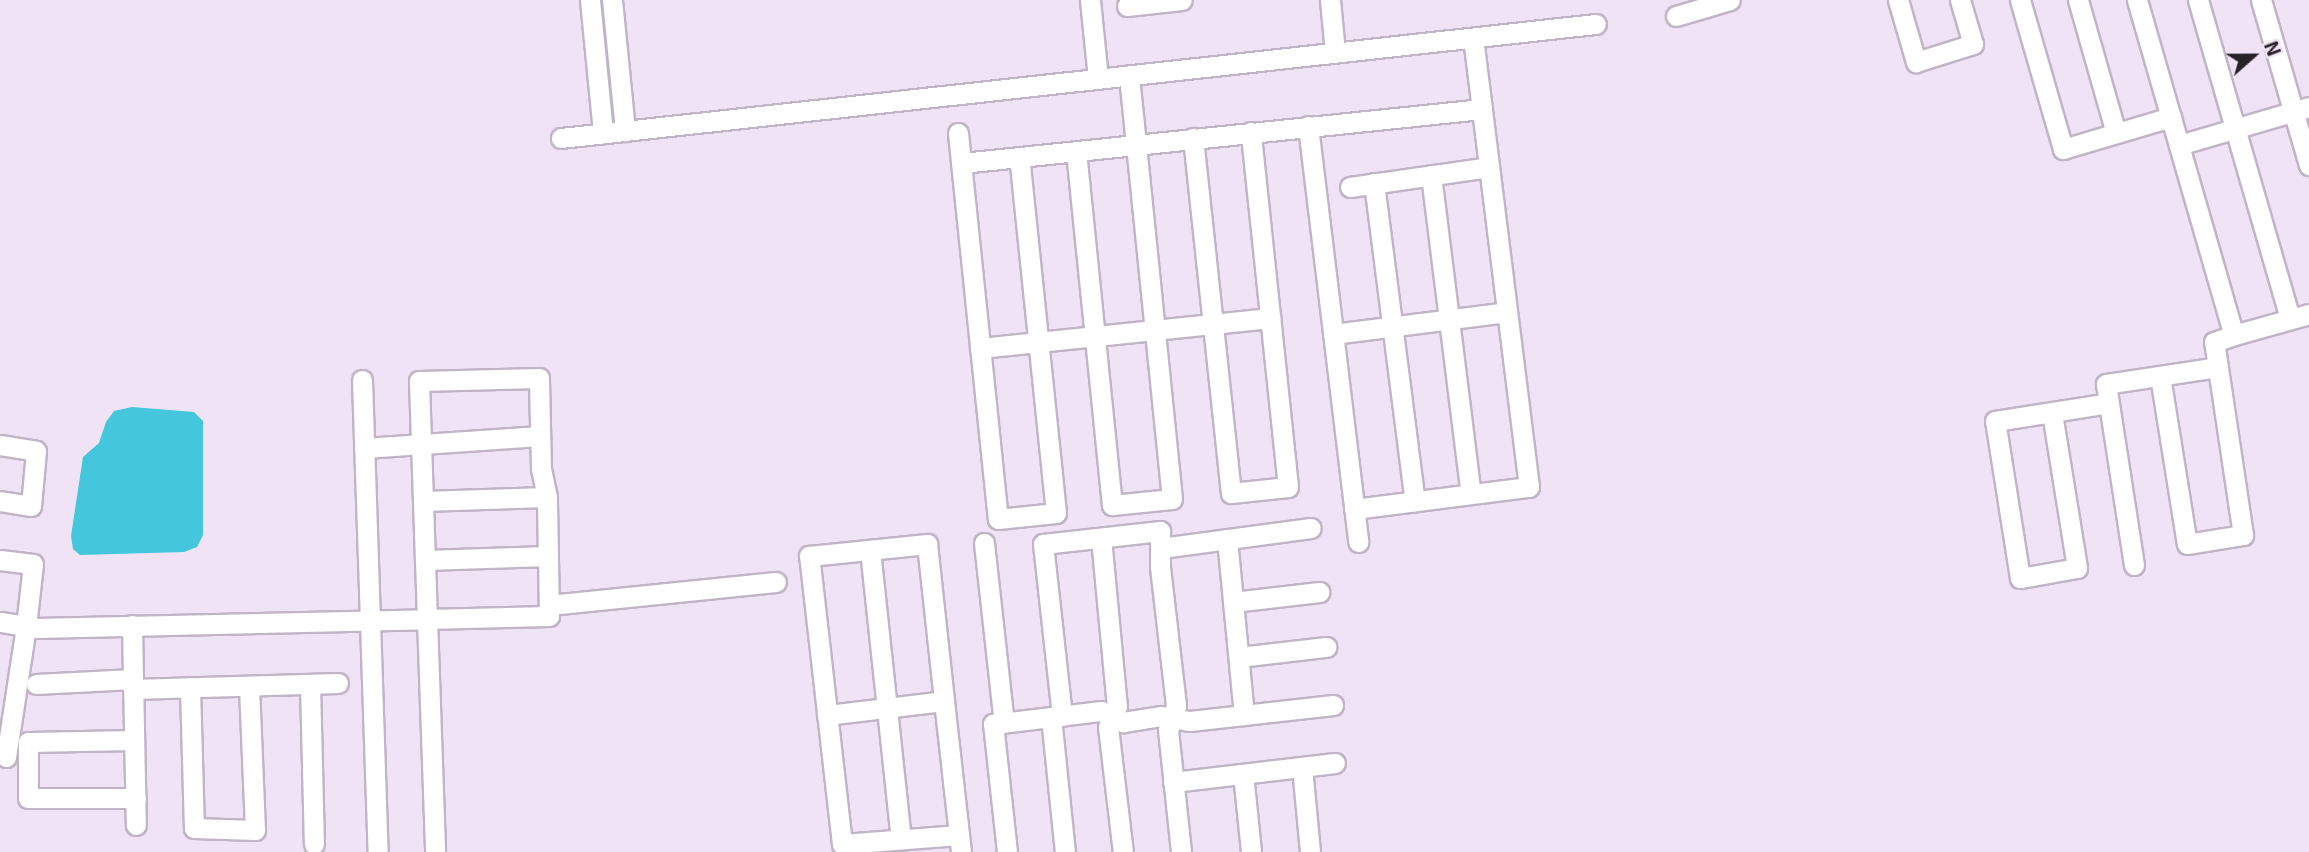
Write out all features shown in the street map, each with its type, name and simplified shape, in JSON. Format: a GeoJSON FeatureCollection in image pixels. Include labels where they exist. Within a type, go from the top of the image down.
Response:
{"type":"FeatureCollection","features":[{"type":"Feature","properties":{"kind":"street"},"geometry":{"type":"LineString","coordinates":[[590,0],[603,133]]}},
{"type":"Feature","properties":{"kind":"street"},"geometry":{"type":"LineString","coordinates":[[612,0],[625,131]]}},
{"type":"Feature","properties":{"kind":"street"},"geometry":{"type":"LineString","coordinates":[[1090,0],[1098,79]]}},
{"type":"Feature","properties":{"kind":"street"},"geometry":{"type":"LineString","coordinates":[[1127,6],[1153,1],[1182,0]]}},
{"type":"Feature","properties":{"kind":"street"},"geometry":{"type":"LineString","coordinates":[[1329,0],[1335,53]]}},
{"type":"Feature","properties":{"kind":"street"},"geometry":{"type":"LineString","coordinates":[[1676,16],[1730,0]]}},
{"type":"Feature","properties":{"kind":"street"},"geometry":{"type":"LineString","coordinates":[[1898,0],[1916,62],[1973,44],[1960,0]]}},
{"type":"Feature","properties":{"kind":"street"},"geometry":{"type":"LineString","coordinates":[[2020,0],[2063,149],[2171,117]]}},
{"type":"Feature","properties":{"kind":"street"},"geometry":{"type":"LineString","coordinates":[[2077,0],[2116,133]]}},
{"type":"Feature","properties":{"kind":"street"},"geometry":{"type":"LineString","coordinates":[[2137,0],[2234,335]]}},
{"type":"Feature","properties":{"kind":"street"},"geometry":{"type":"LineString","coordinates":[[2160,376],[2187,544],[2243,535],[2214,342],[2300,316],[2235,128],[2198,0]]}},
{"type":"Feature","properties":{"kind":"street"},"geometry":{"type":"LineString","coordinates":[[2261,0],[2301,109],[2309,165]]}},
{"type":"Feature","properties":{"kind":"street"},"geometry":{"type":"LineString","coordinates":[[561,138],[1596,24]]}},
{"type":"Feature","properties":{"kind":"street"},"geometry":{"type":"LineString","coordinates":[[1354,509],[1529,487],[1473,38]]}},
{"type":"Feature","properties":{"kind":"street"},"geometry":{"type":"LineString","coordinates":[[1076,151],[1112,505],[1172,499],[1129,75]]}},
{"type":"Feature","properties":{"kind":"street"},"geometry":{"type":"LineString","coordinates":[[962,163],[1482,109]]}},
{"type":"Feature","properties":{"kind":"street"},"geometry":{"type":"LineString","coordinates":[[2179,145],[2301,109]]}},
{"type":"Feature","properties":{"kind":"street"},"geometry":{"type":"LineString","coordinates":[[1308,126],[1358,542]]}},
{"type":"Feature","properties":{"kind":"street"},"geometry":{"type":"LineString","coordinates":[[1193,138],[1231,493],[1288,487],[1251,132]]}},
{"type":"Feature","properties":{"kind":"street"},"geometry":{"type":"LineString","coordinates":[[958,134],[998,519],[1056,513],[1019,157]]}},
{"type":"Feature","properties":{"kind":"street"},"geometry":{"type":"LineString","coordinates":[[1350,187],[1489,167]]}},
{"type":"Feature","properties":{"kind":"street"},"geometry":{"type":"LineString","coordinates":[[1431,175],[1471,494]]}},
{"type":"Feature","properties":{"kind":"street"},"geometry":{"type":"LineString","coordinates":[[1374,183],[1415,502]]}},
{"type":"Feature","properties":{"kind":"street"},"geometry":{"type":"LineString","coordinates":[[1333,334],[1507,312]]}},
{"type":"Feature","properties":{"kind":"street"},"geometry":{"type":"LineString","coordinates":[[981,348],[1270,318]]}},
{"type":"Feature","properties":{"kind":"street"},"geometry":{"type":"LineString","coordinates":[[2134,565],[2105,384],[2218,367]]}},
{"type":"Feature","properties":{"kind":"street"},"geometry":{"type":"LineString","coordinates":[[0,622],[31,627],[427,619],[549,616],[547,497],[541,469],[539,378],[419,381],[421,444],[423,501],[427,619],[435,852]]}},
{"type":"Feature","properties":{"kind":"street"},"geometry":{"type":"LineString","coordinates":[[362,380],[378,852]]}},
{"type":"Feature","properties":{"kind":"street"},"geometry":{"type":"LineString","coordinates":[[2052,412],[2077,568],[2020,578],[1995,421],[2052,412],[2109,404]]}},
{"type":"Feature","properties":{"kind":"street"},"geometry":{"type":"LineString","coordinates":[[364,448],[540,436]]}},
{"type":"Feature","properties":{"kind":"street"},"geometry":{"type":"LineString","coordinates":[[0,445],[36,451],[32,506],[0,501]]}},
{"type":"Feature","properties":{"kind":"street"},"geometry":{"type":"LineString","coordinates":[[423,501],[547,497]]}},
{"type":"Feature","properties":{"kind":"street"},"geometry":{"type":"LineString","coordinates":[[1161,548],[1311,528]]}},
{"type":"Feature","properties":{"kind":"street"},"geometry":{"type":"LineString","coordinates":[[1065,852],[1043,544],[1160,531],[1161,548],[1170,566],[1185,706],[1176,719],[1181,852]]}},
{"type":"Feature","properties":{"kind":"street"},"geometry":{"type":"LineString","coordinates":[[1101,538],[1117,706],[1108,727],[1123,852]]}},
{"type":"Feature","properties":{"kind":"street"},"geometry":{"type":"LineString","coordinates":[[1227,539],[1244,715]]}},
{"type":"Feature","properties":{"kind":"street"},"geometry":{"type":"LineString","coordinates":[[984,543],[1004,723]]}},
{"type":"Feature","properties":{"kind":"street"},"geometry":{"type":"LineString","coordinates":[[927,544],[944,701],[960,843],[901,839],[842,844],[809,556],[927,544]]}},
{"type":"Feature","properties":{"kind":"street"},"geometry":{"type":"LineString","coordinates":[[870,550],[901,839]]}},
{"type":"Feature","properties":{"kind":"street"},"geometry":{"type":"LineString","coordinates":[[425,560],[548,556]]}},
{"type":"Feature","properties":{"kind":"street"},"geometry":{"type":"LineString","coordinates":[[0,559],[33,564],[31,627],[6,757]]}},
{"type":"Feature","properties":{"kind":"street"},"geometry":{"type":"LineString","coordinates":[[548,605],[775,582]]}},
{"type":"Feature","properties":{"kind":"street"},"geometry":{"type":"LineString","coordinates":[[1233,602],[1319,592]]}},
{"type":"Feature","properties":{"kind":"street"},"geometry":{"type":"LineString","coordinates":[[132,625],[136,825]]}},
{"type":"Feature","properties":{"kind":"street"},"geometry":{"type":"LineString","coordinates":[[1239,657],[1326,647]]}},
{"type":"Feature","properties":{"kind":"street"},"geometry":{"type":"LineString","coordinates":[[36,684],[190,687],[338,683]]}},
{"type":"Feature","properties":{"kind":"street"},"geometry":{"type":"LineString","coordinates":[[310,684],[314,844]]}},
{"type":"Feature","properties":{"kind":"street"},"geometry":{"type":"LineString","coordinates":[[190,687],[194,828],[255,830],[249,686]]}},
{"type":"Feature","properties":{"kind":"street"},"geometry":{"type":"LineString","coordinates":[[827,715],[944,701]]}},
{"type":"Feature","properties":{"kind":"street"},"geometry":{"type":"LineString","coordinates":[[1007,852],[993,724],[1101,711],[1123,722],[1161,716],[1190,721],[1333,705]]}},
{"type":"Feature","properties":{"kind":"street"},"geometry":{"type":"LineString","coordinates":[[134,740],[28,742],[28,798],[136,798]]}},
{"type":"Feature","properties":{"kind":"street"},"geometry":{"type":"LineString","coordinates":[[1178,782],[1335,763]]}},
{"type":"Feature","properties":{"kind":"street"},"geometry":{"type":"LineString","coordinates":[[1302,767],[1310,852]]}},
{"type":"Feature","properties":{"kind":"street"},"geometry":{"type":"LineString","coordinates":[[1242,774],[1251,852]]}},
{"type":"Feature","properties":{"kind":"street"},"geometry":{"type":"LineString","coordinates":[[1178,782],[1190,852]]}},
{"type":"Feature","properties":{"kind":"water"},"geometry":{"type":"Polygon","coordinates":[[[132,407],[194,412],[203,421],[203,535],[197,547],[184,552],[80,555],[73,549],[71,536],[83,457],[99,443],[106,422],[114,411],[132,407]]]}}]}
